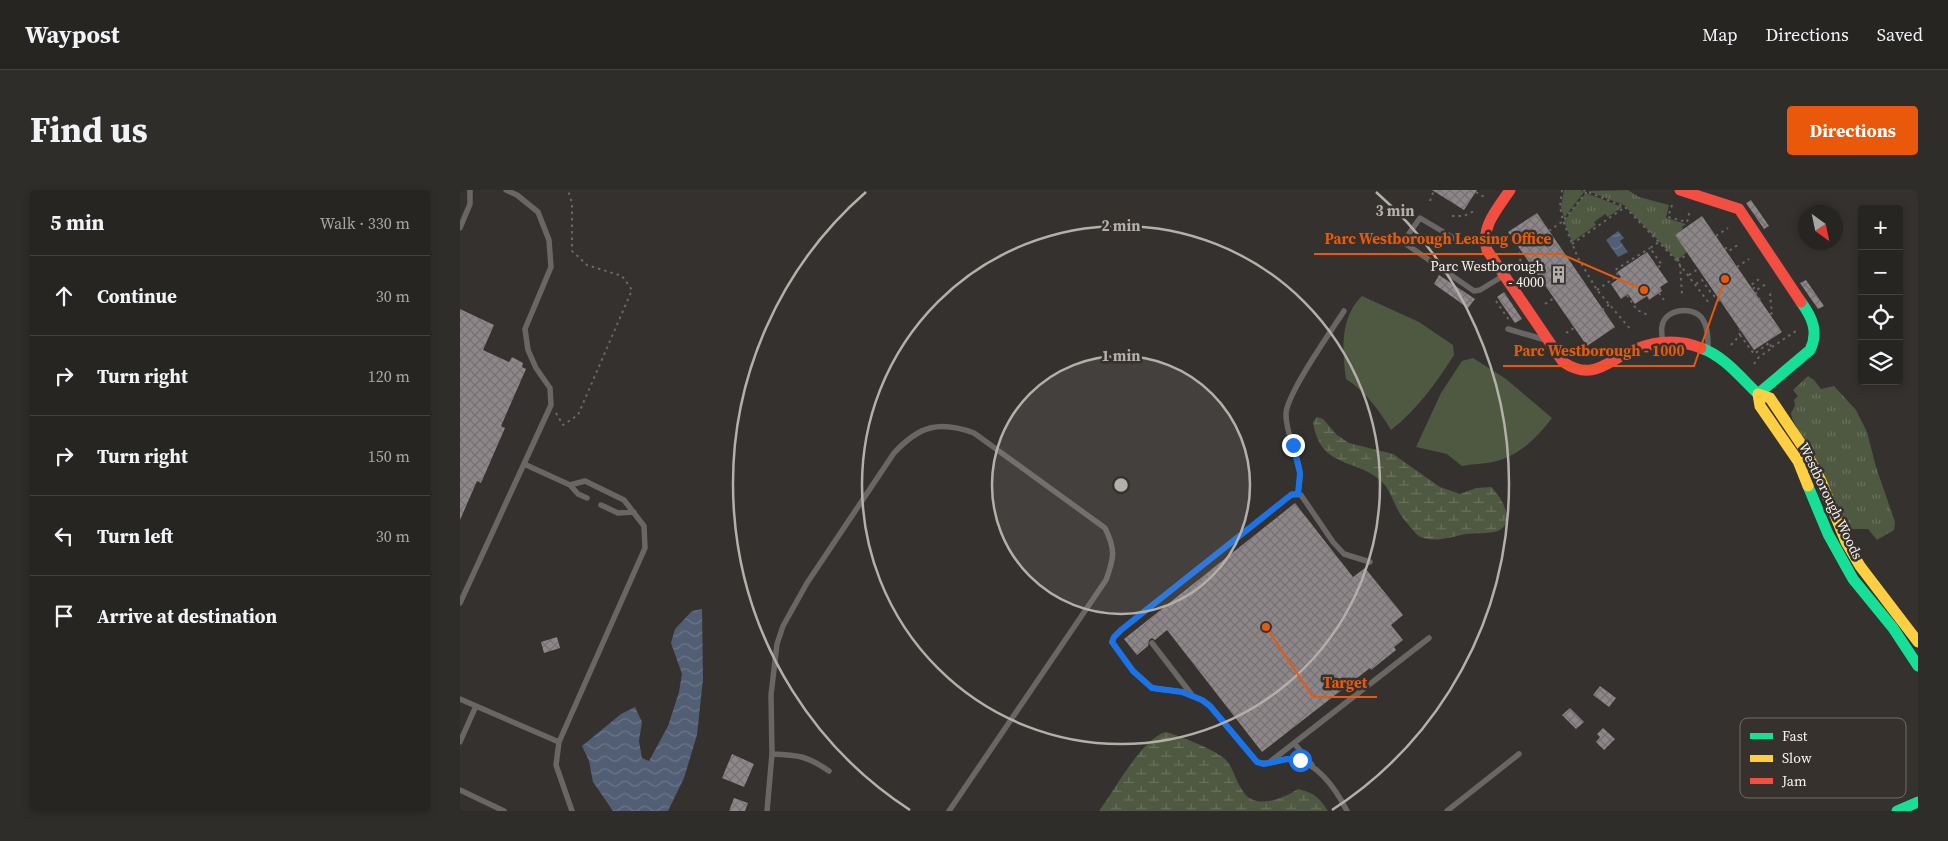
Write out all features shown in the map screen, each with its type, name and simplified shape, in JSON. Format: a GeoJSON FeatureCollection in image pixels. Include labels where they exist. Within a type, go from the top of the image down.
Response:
{"type":"FeatureCollection","features":[{"type":"Feature","properties":{"kind":"main road"},"geometry":{"type":"LineString","coordinates":[[1510,190],[1487,225],[1483,241],[1563,362],[1577,370],[1588,371],[1600,368],[1635,350],[1663,342],[1690,344],[1708,350]]}},
{"type":"Feature","properties":{"kind":"main road"},"geometry":{"type":"LineString","coordinates":[[1680,190],[1731,204],[1739,210],[1810,316],[1815,335],[1815,341],[1810,350],[1758,394]]}},
{"type":"Feature","properties":{"kind":"main road","name":"Westborough Woods"},"geometry":{"type":"LineString","coordinates":[[1708,350],[1758,394],[1770,398],[1805,450],[1821,481],[1846,542],[1860,566],[1918,642]]}},
{"type":"Feature","properties":{"kind":"main road","name":"Westborough Woods"},"geometry":{"type":"LineString","coordinates":[[1758,394],[1760,406],[1798,461],[1828,534],[1853,579],[1893,628],[1918,666]]}},
{"type":"Feature","properties":{"kind":"main road"},"geometry":{"type":"LineString","coordinates":[[1897,811],[1918,802]]}},
{"type":"Feature","properties":{"kind":"lane"},"geometry":{"type":"LineString","coordinates":[[460,228],[470,204],[470,190]]}},
{"type":"Feature","properties":{"kind":"lane"},"geometry":{"type":"LineString","coordinates":[[460,603],[551,405],[550,388],[536,368],[528,350],[525,330],[551,266],[549,240],[538,212],[517,195],[506,190]]}},
{"type":"Feature","properties":{"kind":"lane"},"geometry":{"type":"LineString","coordinates":[[1483,241],[1462,243],[1420,218],[1403,242],[1474,291],[1480,290],[1504,275]]}},
{"type":"Feature","properties":{"kind":"lane"},"geometry":{"type":"LineString","coordinates":[[1663,342],[1662,324],[1666,319],[1679,311],[1686,310],[1694,312],[1705,323],[1708,350]]}},
{"type":"Feature","properties":{"kind":"lane"},"geometry":{"type":"LineString","coordinates":[[1298,494],[1300,473],[1289,436],[1286,411],[1296,388],[1344,311]]}},
{"type":"Feature","properties":{"kind":"lane"},"geometry":{"type":"LineString","coordinates":[[1508,329],[1549,342]]}},
{"type":"Feature","properties":{"kind":"lane"},"geometry":{"type":"LineString","coordinates":[[766,811],[772,754],[771,695],[777,644],[783,626],[807,583],[894,454],[904,442],[916,434],[932,427],[945,425],[958,427],[974,433],[1105,528],[1112,543],[1112,562],[1106,580],[950,811]]}},
{"type":"Feature","properties":{"kind":"lane"},"geometry":{"type":"LineString","coordinates":[[524,464],[570,485],[578,494],[587,498]]}},
{"type":"Feature","properties":{"kind":"lane"},"geometry":{"type":"LineString","coordinates":[[570,485],[585,481],[624,500],[644,526],[645,548],[559,742],[556,765],[572,811]]}},
{"type":"Feature","properties":{"kind":"lane"},"geometry":{"type":"LineString","coordinates":[[1314,768],[1300,760],[1293,759],[1268,763],[1257,762],[1210,706],[1194,696],[1182,692],[1152,688],[1133,671],[1117,650],[1113,644],[1114,637],[1291,495],[1298,494],[1302,496],[1333,542],[1344,554],[1370,562]]}},
{"type":"Feature","properties":{"kind":"lane"},"geometry":{"type":"LineString","coordinates":[[601,505],[618,513],[634,512]]}},
{"type":"Feature","properties":{"kind":"lane"},"geometry":{"type":"LineString","coordinates":[[1268,763],[1429,638]]}},
{"type":"Feature","properties":{"kind":"lane"},"geometry":{"type":"LineString","coordinates":[[1152,643],[1194,696]]}},
{"type":"Feature","properties":{"kind":"lane"},"geometry":{"type":"LineString","coordinates":[[460,699],[559,742]]}},
{"type":"Feature","properties":{"kind":"lane"},"geometry":{"type":"LineString","coordinates":[[460,742],[476,706]]}},
{"type":"Feature","properties":{"kind":"lane"},"geometry":{"type":"LineString","coordinates":[[1294,743],[1336,792],[1347,811]]}},
{"type":"Feature","properties":{"kind":"lane"},"geometry":{"type":"LineString","coordinates":[[772,754],[798,755],[814,761],[829,771]]}},
{"type":"Feature","properties":{"kind":"lane"},"geometry":{"type":"LineString","coordinates":[[1447,811],[1519,754]]}},
{"type":"Feature","properties":{"kind":"lane"},"geometry":{"type":"LineString","coordinates":[[460,790],[504,811]]}},
{"type":"Feature","properties":{"kind":"path"},"geometry":{"type":"LineString","coordinates":[[551,405],[563,425],[578,415],[632,290],[622,276],[587,265],[572,251],[572,203],[568,190]]}},
{"type":"Feature","properties":{"kind":"path"},"geometry":{"type":"LineString","coordinates":[[1430,201],[1434,190]]}},
{"type":"Feature","properties":{"kind":"path"},"geometry":{"type":"LineString","coordinates":[[1562,190],[1560,207],[1562,221],[1571,244],[1597,290],[1632,331]]}},
{"type":"Feature","properties":{"kind":"path"},"geometry":{"type":"LineString","coordinates":[[1583,190],[1625,207],[1677,261],[1709,303]]}},
{"type":"Feature","properties":{"kind":"path"},"geometry":{"type":"LineString","coordinates":[[1549,231],[1562,221],[1587,191]]}},
{"type":"Feature","properties":{"kind":"path"},"geometry":{"type":"LineString","coordinates":[[1476,192],[1484,197]]}},
{"type":"Feature","properties":{"kind":"path"},"geometry":{"type":"LineString","coordinates":[[1672,205],[1668,217],[1687,222],[1689,225]]}},
{"type":"Feature","properties":{"kind":"path"},"geometry":{"type":"LineString","coordinates":[[1571,244],[1625,207]]}},
{"type":"Feature","properties":{"kind":"path"},"geometry":{"type":"LineString","coordinates":[[1452,216],[1464,216],[1476,210]]}},
{"type":"Feature","properties":{"kind":"path"},"geometry":{"type":"LineString","coordinates":[[1687,222],[1690,210]]}},
{"type":"Feature","properties":{"kind":"path"},"geometry":{"type":"LineString","coordinates":[[1716,236],[1728,228]]}},
{"type":"Feature","properties":{"kind":"path"},"geometry":{"type":"LineString","coordinates":[[1597,290],[1619,275],[1615,270],[1659,242]]}},
{"type":"Feature","properties":{"kind":"path"},"geometry":{"type":"LineString","coordinates":[[1725,249],[1729,252],[1739,244]]}},
{"type":"Feature","properties":{"kind":"path"},"geometry":{"type":"LineString","coordinates":[[1650,248],[1662,265],[1658,267]]}},
{"type":"Feature","properties":{"kind":"path"},"geometry":{"type":"LineString","coordinates":[[1519,267],[1521,265],[1519,251],[1521,250]]}},
{"type":"Feature","properties":{"kind":"path"},"geometry":{"type":"LineString","coordinates":[[1677,261],[1688,254]]}},
{"type":"Feature","properties":{"kind":"path"},"geometry":{"type":"LineString","coordinates":[[1737,267],[1749,259]]}},
{"type":"Feature","properties":{"kind":"path"},"geometry":{"type":"LineString","coordinates":[[1680,265],[1682,294]]}},
{"type":"Feature","properties":{"kind":"path"},"geometry":{"type":"LineString","coordinates":[[1688,275],[1698,269]]}},
{"type":"Feature","properties":{"kind":"path"},"geometry":{"type":"LineString","coordinates":[[1752,289],[1754,288],[1752,285],[1762,277]]}},
{"type":"Feature","properties":{"kind":"path"},"geometry":{"type":"LineString","coordinates":[[1696,284],[1702,280],[1722,303]]}},
{"type":"Feature","properties":{"kind":"path"},"geometry":{"type":"LineString","coordinates":[[1760,300],[1755,292],[1766,284]]}},
{"type":"Feature","properties":{"kind":"path"},"geometry":{"type":"LineString","coordinates":[[1770,314],[1772,313],[1770,295],[1772,292]]}},
{"type":"Feature","properties":{"kind":"path"},"geometry":{"type":"LineString","coordinates":[[1660,293],[1664,300]]}},
{"type":"Feature","properties":{"kind":"path"},"geometry":{"type":"LineString","coordinates":[[1627,295],[1637,310],[1648,316]]}},
{"type":"Feature","properties":{"kind":"path"},"geometry":{"type":"LineString","coordinates":[[1545,304],[1554,298]]}},
{"type":"Feature","properties":{"kind":"path"},"geometry":{"type":"LineString","coordinates":[[1496,301],[1511,322],[1508,329]]}},
{"type":"Feature","properties":{"kind":"path"},"geometry":{"type":"LineString","coordinates":[[1602,310],[1610,304]]}},
{"type":"Feature","properties":{"kind":"path"},"geometry":{"type":"LineString","coordinates":[[1566,334],[1574,328]]}},
{"type":"Feature","properties":{"kind":"path"},"geometry":{"type":"LineString","coordinates":[[1740,330],[1738,331],[1740,335],[1754,354],[1769,342],[1772,347]]}},
{"type":"Feature","properties":{"kind":"path"},"geometry":{"type":"LineString","coordinates":[[1754,364],[1759,357],[1796,331]]}},
{"type":"Feature","properties":{"kind":"path"},"geometry":{"type":"LineString","coordinates":[[1731,345],[1740,335]]}},
{"type":"Feature","properties":{"kind":"green space"},"geometry":{"type":"Polygon","coordinates":[[[1564,190],[1580,190],[1584,192],[1564,218],[1561,207],[1564,190]]]}},
{"type":"Feature","properties":{"kind":"green space"},"geometry":{"type":"Polygon","coordinates":[[[1628,190],[1639,197],[1669,205],[1666,218],[1686,224],[1675,235],[1687,252],[1677,260],[1624,205],[1588,191],[1628,190]]]}},
{"type":"Feature","properties":{"kind":"green space"},"geometry":{"type":"Polygon","coordinates":[[[1586,193],[1622,207],[1608,217],[1605,214],[1594,222],[1596,225],[1572,242],[1564,221],[1586,193]]]}},
{"type":"Feature","properties":{"kind":"green space"},"geometry":{"type":"Polygon","coordinates":[[[1362,296],[1419,322],[1453,345],[1454,355],[1433,386],[1418,405],[1391,430],[1372,402],[1346,379],[1344,335],[1346,324],[1355,304],[1362,296]]]}},
{"type":"Feature","properties":{"kind":"green space"},"geometry":{"type":"Polygon","coordinates":[[[1473,358],[1506,379],[1552,418],[1533,440],[1511,456],[1493,462],[1462,466],[1447,454],[1416,447],[1441,393],[1462,361],[1473,358]]]}},
{"type":"Feature","properties":{"kind":"green space"},"geometry":{"type":"Polygon","coordinates":[[[1808,376],[1821,389],[1834,386],[1856,410],[1867,432],[1876,467],[1895,522],[1894,530],[1877,540],[1868,529],[1852,529],[1844,523],[1792,418],[1791,413],[1795,406],[1794,400],[1798,396],[1793,390],[1808,376]]]}},
{"type":"Feature","properties":{"kind":"green space"},"geometry":{"type":"Polygon","coordinates":[[[1317,417],[1323,419],[1337,435],[1349,443],[1393,454],[1440,487],[1460,494],[1476,488],[1491,487],[1505,508],[1507,520],[1505,526],[1493,532],[1466,534],[1443,539],[1426,539],[1416,534],[1398,510],[1381,481],[1371,474],[1331,455],[1323,448],[1317,437],[1313,422],[1317,417]]]}},
{"type":"Feature","properties":{"kind":"green space"},"geometry":{"type":"Polygon","coordinates":[[[1166,732],[1198,744],[1222,756],[1228,763],[1242,790],[1254,800],[1261,802],[1277,799],[1298,789],[1316,796],[1328,811],[1099,811],[1138,754],[1157,736],[1166,732]]]}},
{"type":"Feature","properties":{"kind":"water"},"geometry":{"type":"Polygon","coordinates":[[[1618,231],[1624,238],[1620,241],[1628,252],[1618,257],[1606,240],[1618,231]]]}},
{"type":"Feature","properties":{"kind":"water"},"geometry":{"type":"Polygon","coordinates":[[[702,609],[703,679],[697,735],[684,778],[668,811],[613,811],[593,782],[589,761],[582,746],[621,714],[635,707],[642,722],[639,741],[642,758],[649,761],[668,726],[679,692],[682,674],[671,643],[675,629],[692,611],[702,609]]]}},
{"type":"Feature","properties":{"kind":"building"},"geometry":{"type":"Polygon","coordinates":[[[1432,190],[1477,190],[1464,210],[1432,190]]]}},
{"type":"Feature","properties":{"kind":"building"},"geometry":{"type":"Polygon","coordinates":[[[1751,200],[1769,226],[1764,229],[1746,203],[1751,200]]]}},
{"type":"Feature","properties":{"kind":"building","name":"Parc Westborough - 4000"},"geometry":{"type":"Polygon","coordinates":[[[1537,213],[1615,327],[1587,346],[1508,232],[1537,213]]]}},
{"type":"Feature","properties":{"kind":"building"},"geometry":{"type":"Polygon","coordinates":[[[1702,216],[1782,332],[1754,350],[1675,235],[1702,216]]]}},
{"type":"Feature","properties":{"kind":"building"},"geometry":{"type":"Polygon","coordinates":[[[1647,252],[1668,282],[1660,287],[1662,291],[1649,300],[1647,296],[1635,304],[1628,294],[1621,299],[1611,284],[1621,277],[1617,272],[1647,252]]]}},
{"type":"Feature","properties":{"kind":"building"},"geometry":{"type":"Polygon","coordinates":[[[1439,275],[1475,299],[1468,308],[1434,284],[1439,275]]]}},
{"type":"Feature","properties":{"kind":"building"},"geometry":{"type":"Polygon","coordinates":[[[1806,280],[1824,306],[1818,309],[1800,283],[1806,280]]]}},
{"type":"Feature","properties":{"kind":"building"},"geometry":{"type":"Polygon","coordinates":[[[1504,292],[1522,319],[1515,323],[1497,297],[1504,292]]]}},
{"type":"Feature","properties":{"kind":"building"},"geometry":{"type":"Polygon","coordinates":[[[460,309],[494,325],[483,350],[509,362],[512,357],[523,363],[522,367],[526,369],[501,426],[505,428],[481,483],[477,481],[460,520],[460,309]]]}},
{"type":"Feature","properties":{"kind":"building"},"geometry":{"type":"Polygon","coordinates":[[[1295,503],[1353,577],[1365,568],[1403,615],[1391,625],[1403,640],[1394,647],[1396,650],[1371,670],[1370,668],[1262,752],[1167,630],[1155,640],[1152,638],[1149,640],[1148,646],[1137,655],[1124,639],[1295,503]]]}},
{"type":"Feature","properties":{"kind":"building"},"geometry":{"type":"Polygon","coordinates":[[[557,637],[560,648],[544,653],[541,642],[557,637]]]}},
{"type":"Feature","properties":{"kind":"building"},"geometry":{"type":"Polygon","coordinates":[[[1600,686],[1616,698],[1609,707],[1593,695],[1600,686]]]}},
{"type":"Feature","properties":{"kind":"building"},"geometry":{"type":"Polygon","coordinates":[[[1570,708],[1584,722],[1576,729],[1562,715],[1570,708]]]}},
{"type":"Feature","properties":{"kind":"building"},"geometry":{"type":"Polygon","coordinates":[[[1603,728],[1615,739],[1604,750],[1596,742],[1600,737],[1597,734],[1603,728]]]}},
{"type":"Feature","properties":{"kind":"building"},"geometry":{"type":"Polygon","coordinates":[[[732,754],[754,764],[744,787],[722,778],[732,754]]]}},
{"type":"Feature","properties":{"kind":"building"},"geometry":{"type":"Polygon","coordinates":[[[734,798],[748,803],[745,811],[729,811],[734,798]]]}},
{"type":"Feature","properties":{"kind":"traffic: fast"},"geometry":{"type":"LineString","coordinates":[[1701,348],[1725,362],[1758,394],[1810,350],[1814,337],[1813,325],[1801,302]]}},
{"type":"Feature","properties":{"kind":"traffic: fast"},"geometry":{"type":"LineString","coordinates":[[1808,486],[1828,534],[1853,579],[1893,628],[1918,666]]}},
{"type":"Feature","properties":{"kind":"traffic: fast"},"geometry":{"type":"LineString","coordinates":[[1897,811],[1918,802]]}},
{"type":"Feature","properties":{"kind":"traffic: slow"},"geometry":{"type":"LineString","coordinates":[[1808,486],[1798,461],[1760,406],[1758,394],[1770,398],[1805,450],[1821,481],[1846,542],[1860,566],[1918,642]]}},
{"type":"Feature","properties":{"kind":"traffic: jam"},"geometry":{"type":"LineString","coordinates":[[1510,190],[1491,218],[1486,233],[1485,242],[1487,250],[1563,362],[1574,368],[1591,370],[1600,368],[1633,350],[1658,343],[1676,342],[1701,348]]}},
{"type":"Feature","properties":{"kind":"traffic: jam"},"geometry":{"type":"LineString","coordinates":[[1680,190],[1739,209],[1801,302]]}},
{"type":"Feature","properties":{"kind":"place","name":"Parc Westborough - 4000"},"geometry":{"type":"Point","coordinates":[1558,274]}},
{"type":"Feature","properties":{"kind":"place","name":"Parc Westborough - 1000"},"geometry":{"type":"Point","coordinates":[1725,279]}},
{"type":"Feature","properties":{"kind":"place","name":"Parc Westborough Leasing Office"},"geometry":{"type":"Point","coordinates":[1644,290]}},
{"type":"Feature","properties":{"kind":"place","name":"Target"},"geometry":{"type":"Point","coordinates":[1266,627]}},
{"type":"Feature","properties":{"kind":"route"},"geometry":{"type":"LineString","coordinates":[[1293,445],[1300,473],[1298,494],[1292,494],[1117,633],[1112,642],[1133,671],[1152,688],[1182,692],[1202,700],[1210,706],[1257,762],[1264,764],[1287,759],[1300,760]]}}]}
